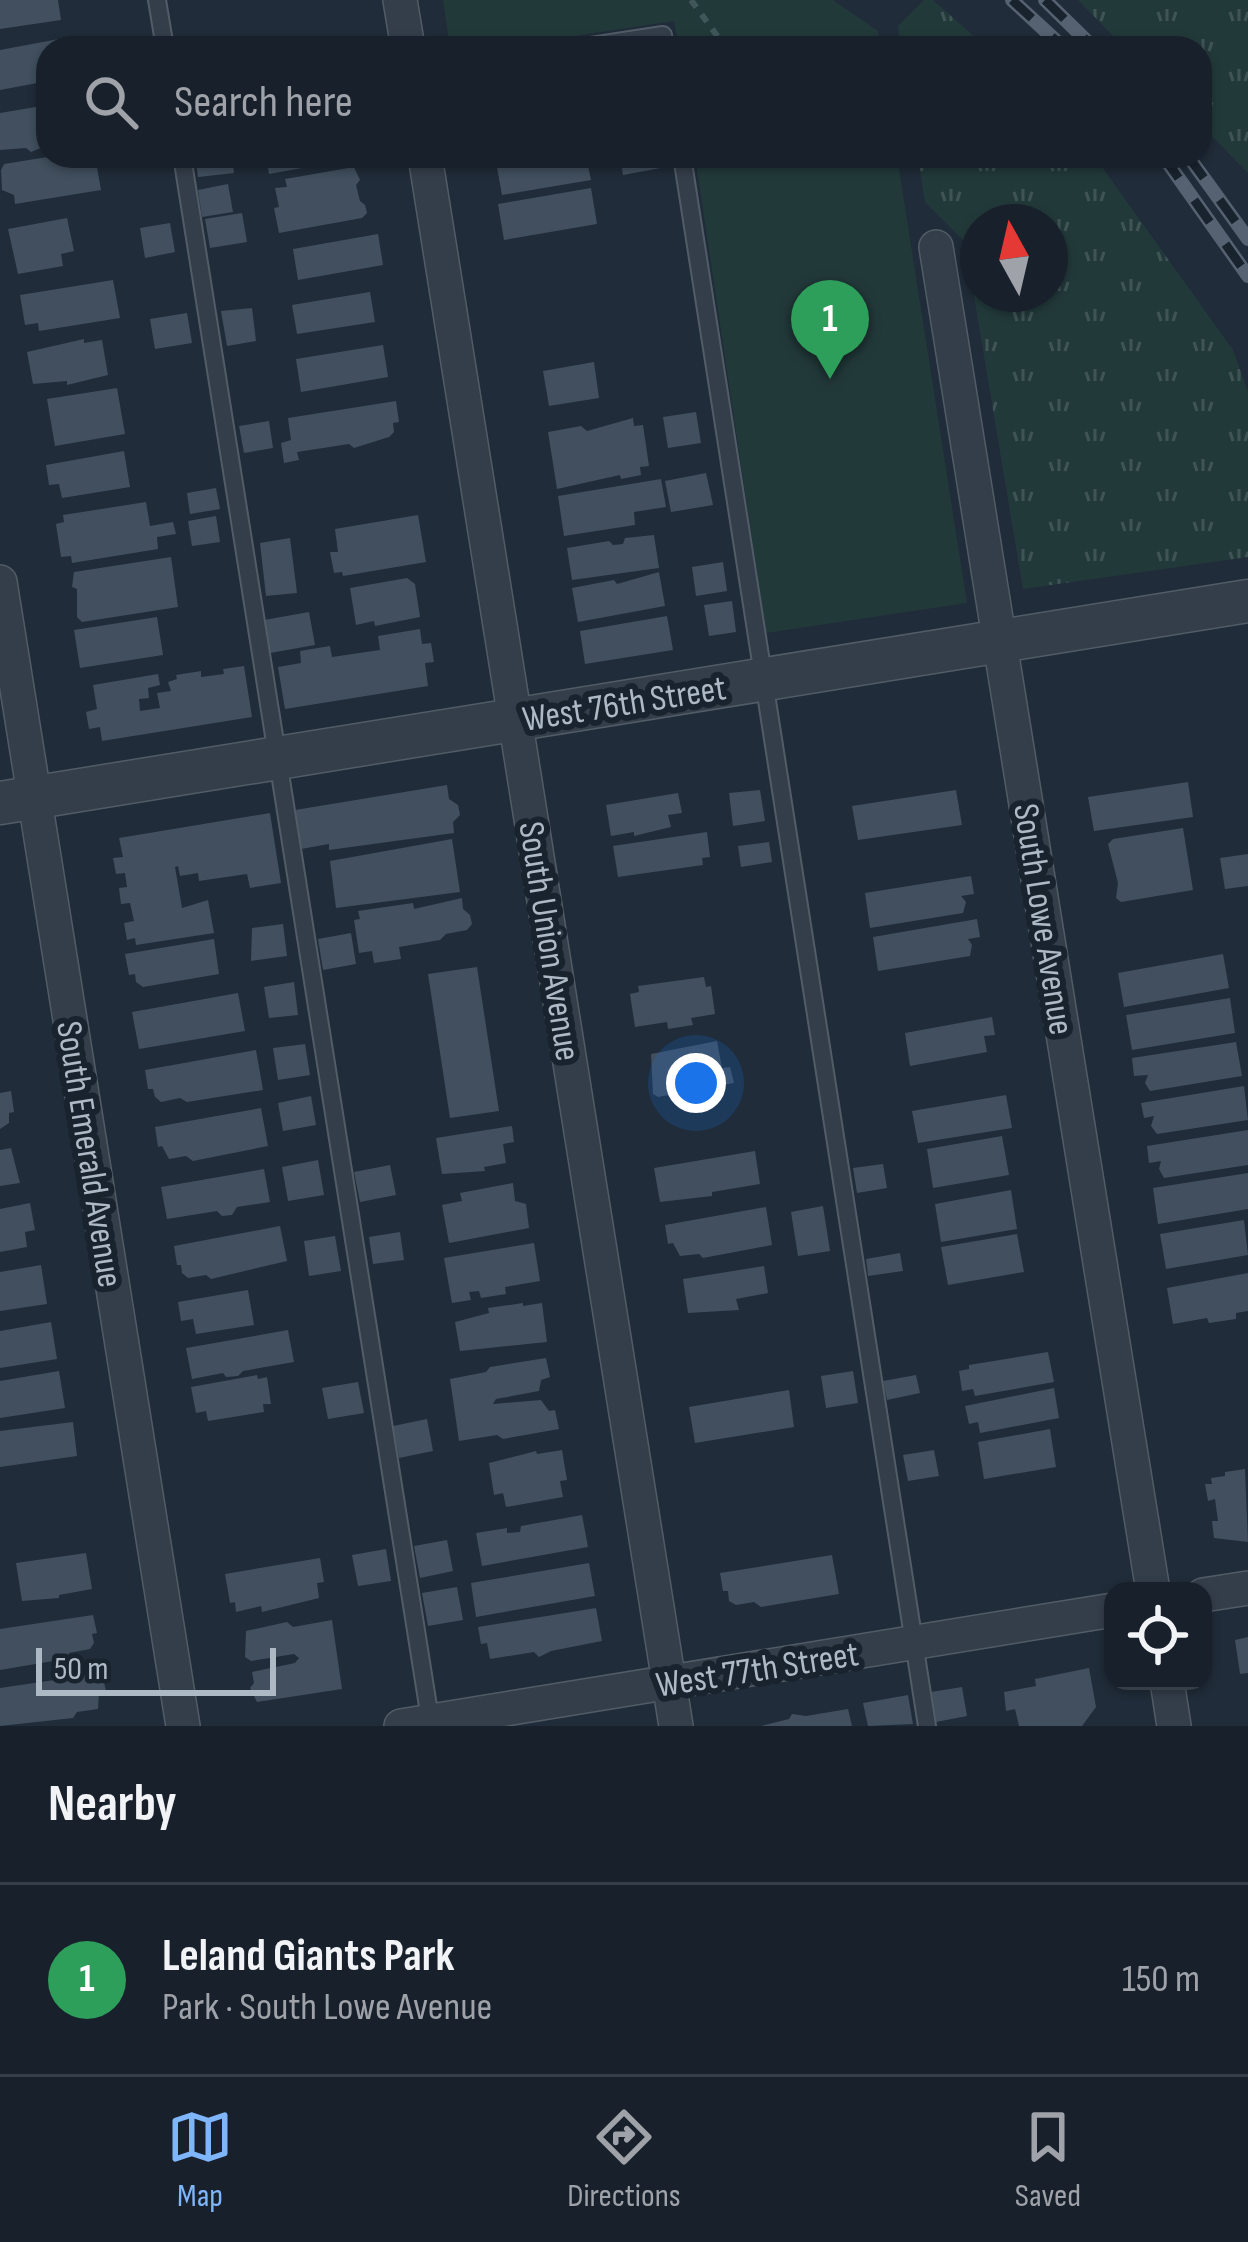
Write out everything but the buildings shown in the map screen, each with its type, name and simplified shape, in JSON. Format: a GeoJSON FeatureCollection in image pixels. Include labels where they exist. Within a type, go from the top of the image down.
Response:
{"type":"FeatureCollection","features":[{"type":"Feature","properties":{"kind":"street"},"geometry":{"type":"LineString","coordinates":[[400,0],[406,36]]}},
{"type":"Feature","properties":{"kind":"street","name":"South Union Avenue"},"geometry":{"type":"LineString","coordinates":[[427,168],[676,1726]]}},
{"type":"Feature","properties":{"kind":"street","name":"South Lowe Avenue"},"geometry":{"type":"LineString","coordinates":[[937,247],[1152,1582]]}},
{"type":"Feature","properties":{"kind":"street","name":"South Emerald Avenue"},"geometry":{"type":"LineString","coordinates":[[0,582],[17,800],[183,1726]]}},
{"type":"Feature","properties":{"kind":"street","name":"West 76th Street"},"geometry":{"type":"LineString","coordinates":[[17,800],[1248,601]]}},
{"type":"Feature","properties":{"kind":"street"},"geometry":{"type":"LineString","coordinates":[[1212,1594],[1248,1588]]}},
{"type":"Feature","properties":{"kind":"street","name":"West 77th Street"},"geometry":{"type":"LineString","coordinates":[[421,1724],[1104,1611]]}},
{"type":"Feature","properties":{"kind":"street"},"geometry":{"type":"LineString","coordinates":[[1168,1690],[1174,1726]]}},
{"type":"Feature","properties":{"kind":"lane"},"geometry":{"type":"LineString","coordinates":[[157,0],[163,36]]}},
{"type":"Feature","properties":{"kind":"lane"},"geometry":{"type":"LineString","coordinates":[[184,168],[421,1724]]}},
{"type":"Feature","properties":{"kind":"lane"},"geometry":{"type":"LineString","coordinates":[[684,168],[927,1726]]}},
{"type":"Feature","properties":{"kind":"path"},"geometry":{"type":"LineString","coordinates":[[691,0],[717,36]]}},
{"type":"Feature","properties":{"kind":"green space"},"geometry":{"type":"Polygon","coordinates":[[[443,0],[833,0],[879,36],[677,36],[674,21],[574,36],[448,36],[443,0]]]}},
{"type":"Feature","properties":{"kind":"green space"},"geometry":{"type":"Polygon","coordinates":[[[924,0],[933,0],[974,36],[899,36],[898,26],[924,0]]]}},
{"type":"Feature","properties":{"kind":"green space"},"geometry":{"type":"Polygon","coordinates":[[[1078,0],[1248,0],[1248,173],[1212,136],[1212,36],[1113,36],[1078,0]]]}},
{"type":"Feature","properties":{"kind":"green space"},"geometry":{"type":"Polygon","coordinates":[[[697,168],[899,168],[967,603],[766,633],[697,168]]]}},
{"type":"Feature","properties":{"kind":"green space"},"geometry":{"type":"Polygon","coordinates":[[[920,168],[1103,168],[1233,350],[1248,392],[1248,557],[1023,589],[977,312],[1068,312],[1068,204],[960,204],[960,237],[925,202],[920,168]]]}},
{"type":"Feature","properties":{"kind":"railway"},"geometry":{"type":"LineString","coordinates":[[1012,0],[1051,36]]}},
{"type":"Feature","properties":{"kind":"railway"},"geometry":{"type":"LineString","coordinates":[[1045,0],[1082,36]]}},
{"type":"Feature","properties":{"kind":"railway"},"geometry":{"type":"LineString","coordinates":[[1172,168],[1248,276]]}},
{"type":"Feature","properties":{"kind":"railway"},"geometry":{"type":"LineString","coordinates":[[1197,168],[1248,239]]}},
{"type":"Feature","properties":{"kind":"place","name":"Leland Giants Park"},"geometry":{"type":"Point","coordinates":[830,379]}}]}
